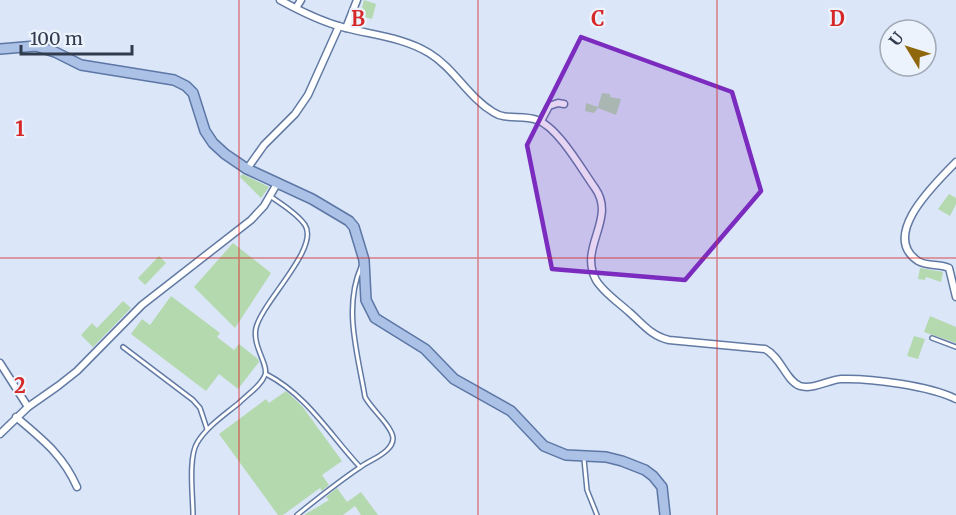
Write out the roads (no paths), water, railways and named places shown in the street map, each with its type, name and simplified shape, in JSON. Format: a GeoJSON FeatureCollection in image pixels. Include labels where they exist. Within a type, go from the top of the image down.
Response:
{"type":"FeatureCollection","features":[{"type":"Feature","properties":{"kind":"main road"},"geometry":{"type":"LineString","coordinates":[[0,49],[36,46],[51,50],[81,64],[181,82],[195,97],[205,131],[213,143],[225,154],[248,169],[346,218],[354,227],[364,260],[366,300],[375,318],[425,349],[454,379],[511,411],[544,446],[566,455],[606,457],[622,461],[635,465],[654,476],[662,487],[665,515]]}},
{"type":"Feature","properties":{"kind":"street"},"geometry":{"type":"LineString","coordinates":[[280,0],[339,26],[420,48],[439,60],[494,113],[500,116],[524,117],[541,121],[562,142],[602,200],[603,212],[593,243],[593,271],[596,280],[606,292],[654,335],[669,340],[765,350],[775,356],[794,382],[802,387],[838,379],[851,379],[932,389],[956,399]]}},
{"type":"Feature","properties":{"kind":"street"},"geometry":{"type":"LineString","coordinates":[[296,8],[301,0]]}},
{"type":"Feature","properties":{"kind":"street"},"geometry":{"type":"LineString","coordinates":[[346,28],[357,0]]}},
{"type":"Feature","properties":{"kind":"street"},"geometry":{"type":"LineString","coordinates":[[248,169],[264,145],[302,106],[339,26]]}},
{"type":"Feature","properties":{"kind":"street"},"geometry":{"type":"LineString","coordinates":[[541,121],[549,106],[564,104]]}},
{"type":"Feature","properties":{"kind":"street"},"geometry":{"type":"LineString","coordinates":[[955,294],[949,268],[916,260],[905,239],[907,225],[914,211],[956,162]]}},
{"type":"Feature","properties":{"kind":"street"},"geometry":{"type":"LineString","coordinates":[[0,434],[28,407],[76,371],[122,323],[148,300],[251,220],[278,182]]}},
{"type":"Feature","properties":{"kind":"street"},"geometry":{"type":"LineString","coordinates":[[0,363],[28,407]]}},
{"type":"Feature","properties":{"kind":"street"},"geometry":{"type":"LineString","coordinates":[[16,417],[55,451],[67,465],[77,487]]}},
{"type":"Feature","properties":{"kind":"lane"},"geometry":{"type":"LineString","coordinates":[[270,196],[302,220],[309,235],[300,257],[261,315],[256,325],[255,341],[266,374],[277,379],[298,396],[360,467]]}},
{"type":"Feature","properties":{"kind":"lane"},"geometry":{"type":"LineString","coordinates":[[297,515],[360,467],[381,455],[390,447],[393,440],[387,424],[371,408],[365,397],[355,336],[352,299],[364,260]]}},
{"type":"Feature","properties":{"kind":"lane"},"geometry":{"type":"LineString","coordinates":[[932,338],[956,347]]}},
{"type":"Feature","properties":{"kind":"lane"},"geometry":{"type":"LineString","coordinates":[[123,347],[193,400],[200,408],[207,430]]}},
{"type":"Feature","properties":{"kind":"lane"},"geometry":{"type":"LineString","coordinates":[[193,515],[193,456],[197,443],[207,430],[253,390],[266,374]]}},
{"type":"Feature","properties":{"kind":"lane"},"geometry":{"type":"LineString","coordinates":[[584,457],[587,490],[597,515]]}}]}
